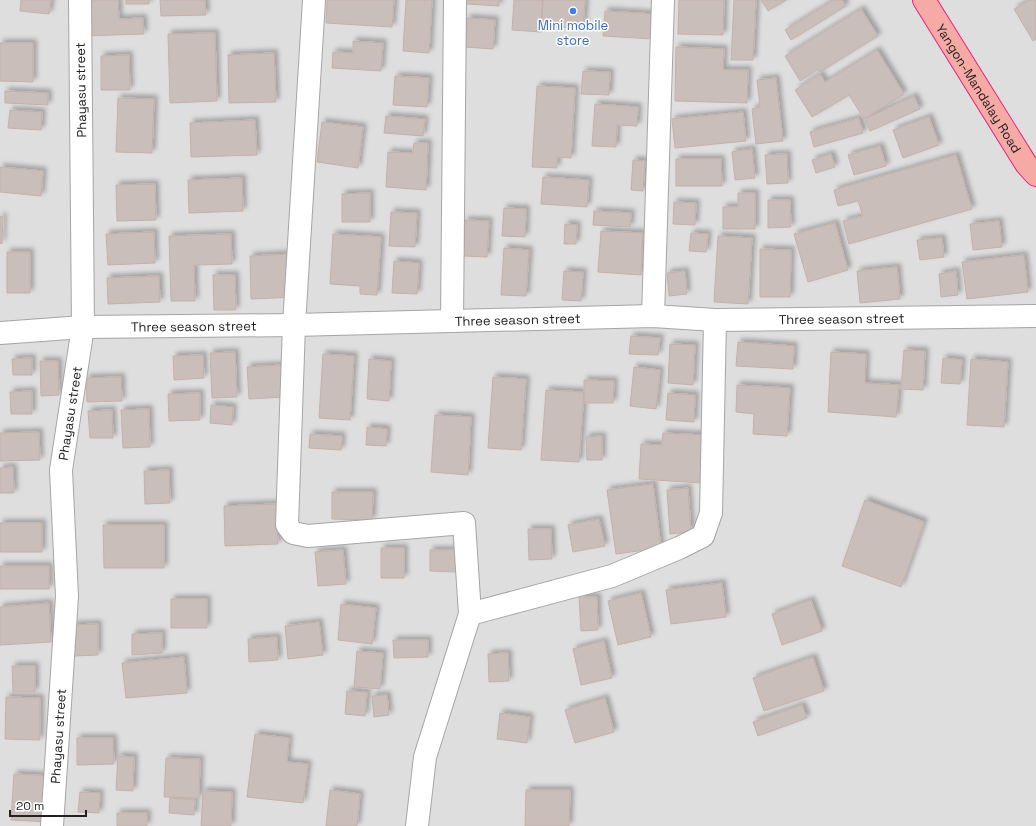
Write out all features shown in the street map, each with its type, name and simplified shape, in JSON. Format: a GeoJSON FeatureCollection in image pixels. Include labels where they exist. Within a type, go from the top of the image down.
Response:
{"type":"FeatureCollection","features":[{"type":"Feature","properties":{"kind":"highway","name":"Yangon-Mandalay Road"},"geometry":{"type":"LineString","coordinates":[[924,0],[1026,164],[1036,176]]}},
{"type":"Feature","properties":{"kind":"street","name":"Phayasu street"},"geometry":{"type":"LineString","coordinates":[[52,826],[67,596],[61,470],[83,327],[80,0]]}},
{"type":"Feature","properties":{"kind":"street"},"geometry":{"type":"LineString","coordinates":[[314,0],[294,325],[286,525],[293,532],[308,536],[464,523],[470,614],[425,757],[417,826]]}},
{"type":"Feature","properties":{"kind":"street"},"geometry":{"type":"LineString","coordinates":[[452,321],[456,0]]}},
{"type":"Feature","properties":{"kind":"street"},"geometry":{"type":"LineString","coordinates":[[653,316],[664,0]]}},
{"type":"Feature","properties":{"kind":"street","name":"Three season street"},"geometry":{"type":"LineString","coordinates":[[0,333],[83,327],[294,325],[653,316],[715,320],[1036,316]]}},
{"type":"Feature","properties":{"kind":"street"},"geometry":{"type":"LineString","coordinates":[[470,614],[612,576],[679,548],[703,536],[711,513],[715,320]]}},
{"type":"Feature","properties":{"kind":"shaded area"},"geometry":{"type":"Polygon","coordinates":[[[0,0],[1036,0],[1036,826],[0,826],[0,0]]]}},
{"type":"Feature","properties":{"kind":"building"},"geometry":{"type":"Polygon","coordinates":[[[21,0],[51,0],[49,14],[20,11],[21,0]]]}},
{"type":"Feature","properties":{"kind":"building"},"geometry":{"type":"Polygon","coordinates":[[[81,0],[118,0],[119,19],[143,18],[144,34],[82,36],[81,0]]]}},
{"type":"Feature","properties":{"kind":"building"},"geometry":{"type":"Polygon","coordinates":[[[126,0],[149,0],[149,4],[126,4],[126,0]]]}},
{"type":"Feature","properties":{"kind":"building"},"geometry":{"type":"Polygon","coordinates":[[[160,0],[205,0],[206,15],[161,16],[160,0]]]}},
{"type":"Feature","properties":{"kind":"building"},"geometry":{"type":"Polygon","coordinates":[[[327,0],[394,0],[392,27],[326,23],[327,0]]]}},
{"type":"Feature","properties":{"kind":"building"},"geometry":{"type":"Polygon","coordinates":[[[406,0],[432,0],[429,53],[403,51],[406,0]]]}},
{"type":"Feature","properties":{"kind":"building"},"geometry":{"type":"Polygon","coordinates":[[[466,0],[499,0],[499,6],[466,4],[466,0]]]}},
{"type":"Feature","properties":{"kind":"building"},"geometry":{"type":"Polygon","coordinates":[[[514,0],[543,0],[541,32],[512,30],[514,0]]]}},
{"type":"Feature","properties":{"kind":"building"},"geometry":{"type":"Polygon","coordinates":[[[543,0],[585,0],[583,29],[541,26],[543,0]]]}},
{"type":"Feature","properties":{"kind":"building"},"geometry":{"type":"Polygon","coordinates":[[[679,0],[724,0],[723,35],[678,34],[679,0]]]}},
{"type":"Feature","properties":{"kind":"building"},"geometry":{"type":"Polygon","coordinates":[[[734,0],[756,0],[753,60],[731,60],[734,0]]]}},
{"type":"Feature","properties":{"kind":"building"},"geometry":{"type":"Polygon","coordinates":[[[761,0],[786,0],[768,11],[761,0]]]}},
{"type":"Feature","properties":{"kind":"building"},"geometry":{"type":"Polygon","coordinates":[[[834,0],[842,0],[846,6],[791,40],[785,30],[834,0]]]}},
{"type":"Feature","properties":{"kind":"building"},"geometry":{"type":"Polygon","coordinates":[[[1030,0],[1036,0],[1036,39],[1033,41],[1014,9],[1030,0]]]}},
{"type":"Feature","properties":{"kind":"building"},"geometry":{"type":"Polygon","coordinates":[[[861,9],[878,36],[820,72],[818,69],[800,81],[785,56],[861,9]]]}},
{"type":"Feature","properties":{"kind":"building"},"geometry":{"type":"Polygon","coordinates":[[[605,11],[654,14],[652,39],[603,36],[605,11]]]}},
{"type":"Feature","properties":{"kind":"building"},"geometry":{"type":"Polygon","coordinates":[[[467,18],[495,20],[493,49],[465,47],[467,18]]]}},
{"type":"Feature","properties":{"kind":"building"},"geometry":{"type":"Polygon","coordinates":[[[215,33],[217,101],[170,103],[168,34],[215,33]]]}},
{"type":"Feature","properties":{"kind":"building"},"geometry":{"type":"Polygon","coordinates":[[[353,41],[383,43],[381,71],[332,68],[333,52],[353,53],[353,41]]]}},
{"type":"Feature","properties":{"kind":"building"},"geometry":{"type":"Polygon","coordinates":[[[0,43],[33,43],[33,82],[0,81],[0,43]]]}},
{"type":"Feature","properties":{"kind":"building"},"geometry":{"type":"Polygon","coordinates":[[[676,47],[724,49],[723,70],[748,70],[747,103],[675,101],[676,47]]]}},
{"type":"Feature","properties":{"kind":"building"},"geometry":{"type":"Polygon","coordinates":[[[877,50],[904,94],[864,119],[849,95],[812,117],[795,90],[820,74],[825,82],[877,50]]]}},
{"type":"Feature","properties":{"kind":"building"},"geometry":{"type":"Polygon","coordinates":[[[274,53],[276,102],[229,103],[228,55],[274,53]]]}},
{"type":"Feature","properties":{"kind":"building"},"geometry":{"type":"Polygon","coordinates":[[[129,55],[130,90],[101,90],[101,56],[129,55]]]}},
{"type":"Feature","properties":{"kind":"building"},"geometry":{"type":"Polygon","coordinates":[[[583,71],[610,72],[609,95],[581,94],[583,71]]]}},
{"type":"Feature","properties":{"kind":"building"},"geometry":{"type":"Polygon","coordinates":[[[395,76],[429,78],[427,107],[393,105],[395,76]]]}},
{"type":"Feature","properties":{"kind":"building"},"geometry":{"type":"Polygon","coordinates":[[[776,78],[783,141],[756,144],[752,109],[760,107],[757,80],[776,78]]]}},
{"type":"Feature","properties":{"kind":"building"},"geometry":{"type":"Polygon","coordinates":[[[537,86],[575,88],[571,158],[557,157],[557,168],[532,167],[537,86]]]}},
{"type":"Feature","properties":{"kind":"building"},"geometry":{"type":"Polygon","coordinates":[[[5,91],[48,93],[48,105],[5,103],[5,91]]]}},
{"type":"Feature","properties":{"kind":"building"},"geometry":{"type":"Polygon","coordinates":[[[914,96],[920,109],[870,131],[865,119],[914,96]]]}},
{"type":"Feature","properties":{"kind":"building"},"geometry":{"type":"Polygon","coordinates":[[[118,98],[154,99],[152,153],[116,152],[118,98]]]}},
{"type":"Feature","properties":{"kind":"building"},"geometry":{"type":"Polygon","coordinates":[[[595,104],[638,107],[637,126],[617,125],[616,147],[592,146],[595,104]]]}},
{"type":"Feature","properties":{"kind":"building"},"geometry":{"type":"Polygon","coordinates":[[[10,110],[42,112],[41,130],[8,128],[10,110]]]}},
{"type":"Feature","properties":{"kind":"building"},"geometry":{"type":"Polygon","coordinates":[[[743,112],[746,141],[675,148],[672,119],[743,112]]]}},
{"type":"Feature","properties":{"kind":"building"},"geometry":{"type":"Polygon","coordinates":[[[386,116],[425,119],[423,136],[384,133],[386,116]]]}},
{"type":"Feature","properties":{"kind":"building"},"geometry":{"type":"Polygon","coordinates":[[[929,117],[939,145],[903,158],[893,130],[929,117]]]}},
{"type":"Feature","properties":{"kind":"building"},"geometry":{"type":"Polygon","coordinates":[[[859,118],[863,133],[814,147],[810,132],[859,118]]]}},
{"type":"Feature","properties":{"kind":"building"},"geometry":{"type":"Polygon","coordinates":[[[255,120],[257,155],[191,157],[190,123],[255,120]]]}},
{"type":"Feature","properties":{"kind":"building"},"geometry":{"type":"Polygon","coordinates":[[[322,122],[363,127],[358,168],[317,162],[322,122]]]}},
{"type":"Feature","properties":{"kind":"building"},"geometry":{"type":"Polygon","coordinates":[[[414,143],[428,143],[426,190],[386,187],[388,152],[413,153],[414,143]]]}},
{"type":"Feature","properties":{"kind":"building"},"geometry":{"type":"Polygon","coordinates":[[[880,146],[886,166],[854,175],[848,155],[880,146]]]}},
{"type":"Feature","properties":{"kind":"building"},"geometry":{"type":"Polygon","coordinates":[[[752,149],[755,178],[735,180],[732,152],[752,149]]]}},
{"type":"Feature","properties":{"kind":"building"},"geometry":{"type":"Polygon","coordinates":[[[787,154],[788,183],[767,184],[765,155],[787,154]]]}},
{"type":"Feature","properties":{"kind":"building"},"geometry":{"type":"Polygon","coordinates":[[[831,154],[835,167],[816,173],[812,160],[831,154]]]}},
{"type":"Feature","properties":{"kind":"building"},"geometry":{"type":"Polygon","coordinates":[[[956,155],[972,209],[849,244],[843,221],[863,216],[858,201],[838,206],[834,190],[956,155]]]}},
{"type":"Feature","properties":{"kind":"building"},"geometry":{"type":"Polygon","coordinates":[[[676,159],[721,159],[722,186],[676,186],[676,159]]]}},
{"type":"Feature","properties":{"kind":"building"},"geometry":{"type":"Polygon","coordinates":[[[633,160],[645,161],[643,191],[631,190],[633,160]]]}},
{"type":"Feature","properties":{"kind":"building"},"geometry":{"type":"Polygon","coordinates":[[[0,167],[43,171],[41,196],[0,192],[0,167]]]}},
{"type":"Feature","properties":{"kind":"building"},"geometry":{"type":"Polygon","coordinates":[[[543,177],[589,180],[587,207],[541,204],[543,177]]]}},
{"type":"Feature","properties":{"kind":"building"},"geometry":{"type":"Polygon","coordinates":[[[242,178],[243,211],[189,213],[188,180],[242,178]]]}},
{"type":"Feature","properties":{"kind":"building"},"geometry":{"type":"Polygon","coordinates":[[[155,184],[156,220],[117,221],[116,185],[155,184]]]}},
{"type":"Feature","properties":{"kind":"building"},"geometry":{"type":"Polygon","coordinates":[[[370,193],[370,222],[342,222],[342,194],[370,193]]]}},
{"type":"Feature","properties":{"kind":"building"},"geometry":{"type":"Polygon","coordinates":[[[738,193],[755,193],[755,229],[723,229],[723,207],[738,207],[738,193]]]}},
{"type":"Feature","properties":{"kind":"building"},"geometry":{"type":"Polygon","coordinates":[[[768,200],[790,200],[791,227],[768,228],[768,200]]]}},
{"type":"Feature","properties":{"kind":"building"},"geometry":{"type":"Polygon","coordinates":[[[674,202],[696,203],[695,225],[673,224],[674,202]]]}},
{"type":"Feature","properties":{"kind":"building"},"geometry":{"type":"Polygon","coordinates":[[[504,208],[526,209],[525,237],[502,236],[504,208]]]}},
{"type":"Feature","properties":{"kind":"building"},"geometry":{"type":"Polygon","coordinates":[[[594,211],[631,213],[630,227],[593,225],[594,211]]]}},
{"type":"Feature","properties":{"kind":"building"},"geometry":{"type":"Polygon","coordinates":[[[391,212],[417,213],[415,247],[389,246],[391,212]]]}},
{"type":"Feature","properties":{"kind":"building"},"geometry":{"type":"Polygon","coordinates":[[[0,216],[3,217],[2,244],[0,243],[0,216]]]}},
{"type":"Feature","properties":{"kind":"building"},"geometry":{"type":"Polygon","coordinates":[[[465,220],[489,221],[487,257],[463,256],[465,220]]]}},
{"type":"Feature","properties":{"kind":"building"},"geometry":{"type":"Polygon","coordinates":[[[999,221],[1002,247],[973,250],[970,224],[999,221]]]}},
{"type":"Feature","properties":{"kind":"building"},"geometry":{"type":"Polygon","coordinates":[[[835,223],[848,270],[808,282],[794,234],[835,223]]]}},
{"type":"Feature","properties":{"kind":"building"},"geometry":{"type":"Polygon","coordinates":[[[565,224],[577,225],[576,244],[564,244],[565,224]]]}},
{"type":"Feature","properties":{"kind":"building"},"geometry":{"type":"Polygon","coordinates":[[[601,231],[643,233],[641,275],[598,272],[601,231]]]}},
{"type":"Feature","properties":{"kind":"building"},"geometry":{"type":"Polygon","coordinates":[[[154,232],[155,263],[108,265],[106,234],[154,232]]]}},
{"type":"Feature","properties":{"kind":"building"},"geometry":{"type":"Polygon","coordinates":[[[691,233],[708,234],[706,252],[689,251],[691,233]]]}},
{"type":"Feature","properties":{"kind":"building"},"geometry":{"type":"Polygon","coordinates":[[[231,234],[232,264],[194,265],[195,301],[171,301],[169,236],[231,234]]]}},
{"type":"Feature","properties":{"kind":"building"},"geometry":{"type":"Polygon","coordinates":[[[333,234],[381,237],[377,295],[360,294],[360,286],[330,284],[333,234]]]}},
{"type":"Feature","properties":{"kind":"building"},"geometry":{"type":"Polygon","coordinates":[[[718,236],[752,238],[748,304],[714,302],[718,236]]]}},
{"type":"Feature","properties":{"kind":"building"},"geometry":{"type":"Polygon","coordinates":[[[942,238],[944,257],[920,260],[917,240],[942,238]]]}},
{"type":"Feature","properties":{"kind":"building"},"geometry":{"type":"Polygon","coordinates":[[[504,248],[529,250],[526,296],[501,295],[504,248]]]}},
{"type":"Feature","properties":{"kind":"building"},"geometry":{"type":"Polygon","coordinates":[[[760,249],[791,250],[790,297],[760,297],[760,249]]]}},
{"type":"Feature","properties":{"kind":"building"},"geometry":{"type":"Polygon","coordinates":[[[7,252],[30,252],[30,293],[7,293],[7,252]]]}},
{"type":"Feature","properties":{"kind":"building"},"geometry":{"type":"Polygon","coordinates":[[[294,254],[295,297],[251,299],[250,256],[294,254]]]}},
{"type":"Feature","properties":{"kind":"building"},"geometry":{"type":"Polygon","coordinates":[[[1024,255],[1028,292],[967,299],[962,262],[1024,255]]]}},
{"type":"Feature","properties":{"kind":"building"},"geometry":{"type":"Polygon","coordinates":[[[394,261],[419,263],[417,294],[392,293],[394,261]]]}},
{"type":"Feature","properties":{"kind":"building"},"geometry":{"type":"Polygon","coordinates":[[[897,267],[900,299],[860,303],[857,271],[897,267]]]}},
{"type":"Feature","properties":{"kind":"building"},"geometry":{"type":"Polygon","coordinates":[[[564,271],[583,272],[581,301],[562,300],[564,271]]]}},
{"type":"Feature","properties":{"kind":"building"},"geometry":{"type":"Polygon","coordinates":[[[685,271],[687,294],[669,296],[667,273],[685,271]]]}},
{"type":"Feature","properties":{"kind":"building"},"geometry":{"type":"Polygon","coordinates":[[[956,271],[958,295],[941,297],[939,274],[956,271]]]}},
{"type":"Feature","properties":{"kind":"building"},"geometry":{"type":"Polygon","coordinates":[[[213,275],[235,275],[236,310],[214,310],[213,275]]]}},
{"type":"Feature","properties":{"kind":"building"},"geometry":{"type":"Polygon","coordinates":[[[159,276],[160,302],[108,304],[107,278],[159,276]]]}},
{"type":"Feature","properties":{"kind":"building"},"geometry":{"type":"Polygon","coordinates":[[[631,336],[660,338],[658,355],[629,354],[631,336]]]}},
{"type":"Feature","properties":{"kind":"building"},"geometry":{"type":"Polygon","coordinates":[[[738,342],[794,346],[793,369],[736,366],[738,342]]]}},
{"type":"Feature","properties":{"kind":"building"},"geometry":{"type":"Polygon","coordinates":[[[670,344],[695,345],[693,385],[668,383],[670,344]]]}},
{"type":"Feature","properties":{"kind":"building"},"geometry":{"type":"Polygon","coordinates":[[[904,350],[925,351],[923,390],[901,389],[904,350]]]}},
{"type":"Feature","properties":{"kind":"building"},"geometry":{"type":"Polygon","coordinates":[[[235,352],[237,397],[212,398],[210,353],[235,352]]]}},
{"type":"Feature","properties":{"kind":"building"},"geometry":{"type":"Polygon","coordinates":[[[831,352],[866,354],[865,383],[899,385],[896,417],[828,412],[831,352]]]}},
{"type":"Feature","properties":{"kind":"building"},"geometry":{"type":"Polygon","coordinates":[[[323,354],[354,356],[350,420],[319,418],[323,354]]]}},
{"type":"Feature","properties":{"kind":"building"},"geometry":{"type":"Polygon","coordinates":[[[203,355],[204,378],[174,380],[173,356],[203,355]]]}},
{"type":"Feature","properties":{"kind":"building"},"geometry":{"type":"Polygon","coordinates":[[[32,358],[32,375],[13,375],[12,359],[32,358]]]}},
{"type":"Feature","properties":{"kind":"building"},"geometry":{"type":"Polygon","coordinates":[[[943,358],[962,360],[960,384],[941,383],[943,358]]]}},
{"type":"Feature","properties":{"kind":"building"},"geometry":{"type":"Polygon","coordinates":[[[369,359],[391,361],[389,401],[367,399],[369,359]]]}},
{"type":"Feature","properties":{"kind":"building"},"geometry":{"type":"Polygon","coordinates":[[[971,359],[1008,362],[1004,427],[967,425],[971,359]]]}},
{"type":"Feature","properties":{"kind":"building"},"geometry":{"type":"Polygon","coordinates":[[[40,361],[58,361],[59,395],[41,396],[40,361]]]}},
{"type":"Feature","properties":{"kind":"building"},"geometry":{"type":"Polygon","coordinates":[[[283,365],[284,397],[249,399],[247,367],[283,365]]]}},
{"type":"Feature","properties":{"kind":"building"},"geometry":{"type":"Polygon","coordinates":[[[634,367],[660,370],[656,409],[630,406],[634,367]]]}},
{"type":"Feature","properties":{"kind":"building"},"geometry":{"type":"Polygon","coordinates":[[[121,377],[122,401],[87,402],[86,378],[121,377]]]}},
{"type":"Feature","properties":{"kind":"building"},"geometry":{"type":"Polygon","coordinates":[[[493,377],[526,379],[521,450],[488,448],[493,377]]]}},
{"type":"Feature","properties":{"kind":"building"},"geometry":{"type":"Polygon","coordinates":[[[584,380],[614,381],[613,403],[584,403],[584,380]]]}},
{"type":"Feature","properties":{"kind":"building"},"geometry":{"type":"Polygon","coordinates":[[[737,385],[790,388],[787,436],[753,434],[754,414],[736,412],[737,385]]]}},
{"type":"Feature","properties":{"kind":"building"},"geometry":{"type":"Polygon","coordinates":[[[546,390],[584,392],[579,462],[541,460],[546,390]]]}},
{"type":"Feature","properties":{"kind":"building"},"geometry":{"type":"Polygon","coordinates":[[[32,391],[32,414],[11,414],[10,392],[32,391]]]}},
{"type":"Feature","properties":{"kind":"building"},"geometry":{"type":"Polygon","coordinates":[[[200,393],[200,420],[169,421],[168,394],[200,393]]]}},
{"type":"Feature","properties":{"kind":"building"},"geometry":{"type":"Polygon","coordinates":[[[668,393],[695,395],[694,422],[666,420],[668,393]]]}},
{"type":"Feature","properties":{"kind":"building"},"geometry":{"type":"Polygon","coordinates":[[[211,405],[233,407],[232,425],[210,423],[211,405]]]}},
{"type":"Feature","properties":{"kind":"building"},"geometry":{"type":"Polygon","coordinates":[[[149,409],[150,447],[123,448],[121,410],[149,409]]]}},
{"type":"Feature","properties":{"kind":"building"},"geometry":{"type":"Polygon","coordinates":[[[112,410],[113,438],[90,438],[88,411],[112,410]]]}},
{"type":"Feature","properties":{"kind":"building"},"geometry":{"type":"Polygon","coordinates":[[[435,415],[471,417],[468,475],[431,472],[435,415]]]}},
{"type":"Feature","properties":{"kind":"building"},"geometry":{"type":"Polygon","coordinates":[[[367,427],[387,429],[386,446],[366,445],[367,427]]]}},
{"type":"Feature","properties":{"kind":"building"},"geometry":{"type":"Polygon","coordinates":[[[39,432],[40,460],[0,461],[0,433],[39,432]]]}},
{"type":"Feature","properties":{"kind":"building"},"geometry":{"type":"Polygon","coordinates":[[[663,433],[705,435],[702,483],[639,479],[641,444],[662,445],[663,433]]]}},
{"type":"Feature","properties":{"kind":"building"},"geometry":{"type":"Polygon","coordinates":[[[310,434],[342,436],[341,450],[309,448],[310,434]]]}},
{"type":"Feature","properties":{"kind":"building"},"geometry":{"type":"Polygon","coordinates":[[[602,436],[602,460],[587,460],[586,437],[602,436]]]}},
{"type":"Feature","properties":{"kind":"building"},"geometry":{"type":"Polygon","coordinates":[[[13,467],[14,493],[0,493],[0,468],[13,467]]]}},
{"type":"Feature","properties":{"kind":"building"},"geometry":{"type":"Polygon","coordinates":[[[169,470],[170,503],[145,504],[144,471],[169,470]]]}},
{"type":"Feature","properties":{"kind":"building"},"geometry":{"type":"Polygon","coordinates":[[[653,484],[661,548],[616,554],[607,490],[653,484]]]}},
{"type":"Feature","properties":{"kind":"building"},"geometry":{"type":"Polygon","coordinates":[[[688,488],[691,532],[670,534],[667,490],[688,488]]]}},
{"type":"Feature","properties":{"kind":"building"},"geometry":{"type":"Polygon","coordinates":[[[332,492],[373,492],[372,520],[332,519],[332,492]]]}},
{"type":"Feature","properties":{"kind":"building"},"geometry":{"type":"Polygon","coordinates":[[[865,500],[924,522],[901,587],[842,566],[865,500]]]}},
{"type":"Feature","properties":{"kind":"building"},"geometry":{"type":"Polygon","coordinates":[[[276,504],[278,544],[225,546],[224,506],[276,504]]]}},
{"type":"Feature","properties":{"kind":"building"},"geometry":{"type":"Polygon","coordinates":[[[599,519],[605,546],[573,552],[568,525],[599,519]]]}},
{"type":"Feature","properties":{"kind":"building"},"geometry":{"type":"Polygon","coordinates":[[[0,523],[42,523],[42,552],[0,552],[0,523]]]}},
{"type":"Feature","properties":{"kind":"building"},"geometry":{"type":"Polygon","coordinates":[[[103,525],[164,525],[164,568],[104,568],[103,525]]]}},
{"type":"Feature","properties":{"kind":"building"},"geometry":{"type":"Polygon","coordinates":[[[528,529],[551,529],[552,559],[529,560],[528,529]]]}},
{"type":"Feature","properties":{"kind":"building"},"geometry":{"type":"Polygon","coordinates":[[[381,548],[404,548],[404,578],[381,578],[381,548]]]}},
{"type":"Feature","properties":{"kind":"building"},"geometry":{"type":"Polygon","coordinates":[[[343,550],[346,584],[318,586],[315,552],[343,550]]]}},
{"type":"Feature","properties":{"kind":"building"},"geometry":{"type":"Polygon","coordinates":[[[430,550],[457,550],[457,572],[430,571],[430,550]]]}},
{"type":"Feature","properties":{"kind":"building"},"geometry":{"type":"Polygon","coordinates":[[[0,566],[49,566],[49,589],[0,589],[0,566]]]}},
{"type":"Feature","properties":{"kind":"building"},"geometry":{"type":"Polygon","coordinates":[[[722,583],[726,617],[671,624],[666,590],[722,583]]]}},
{"type":"Feature","properties":{"kind":"building"},"geometry":{"type":"Polygon","coordinates":[[[641,593],[651,637],[618,645],[608,601],[641,593]]]}},
{"type":"Feature","properties":{"kind":"building"},"geometry":{"type":"Polygon","coordinates":[[[579,597],[597,597],[598,630],[581,631],[579,597]]]}},
{"type":"Feature","properties":{"kind":"building"},"geometry":{"type":"Polygon","coordinates":[[[171,599],[207,599],[207,628],[171,628],[171,599]]]}},
{"type":"Feature","properties":{"kind":"building"},"geometry":{"type":"Polygon","coordinates":[[[811,600],[822,631],[782,645],[772,614],[811,600]]]}},
{"type":"Feature","properties":{"kind":"building"},"geometry":{"type":"Polygon","coordinates":[[[49,603],[51,642],[0,645],[0,607],[49,603]]]}},
{"type":"Feature","properties":{"kind":"building"},"geometry":{"type":"Polygon","coordinates":[[[341,604],[376,608],[372,644],[338,640],[341,604]]]}},
{"type":"Feature","properties":{"kind":"building"},"geometry":{"type":"Polygon","coordinates":[[[319,622],[323,655],[288,659],[285,626],[319,622]]]}},
{"type":"Feature","properties":{"kind":"building"},"geometry":{"type":"Polygon","coordinates":[[[98,624],[98,655],[74,656],[73,625],[98,624]]]}},
{"type":"Feature","properties":{"kind":"building"},"geometry":{"type":"Polygon","coordinates":[[[162,633],[162,653],[132,655],[132,634],[162,633]]]}},
{"type":"Feature","properties":{"kind":"building"},"geometry":{"type":"Polygon","coordinates":[[[277,637],[278,660],[249,662],[248,639],[277,637]]]}},
{"type":"Feature","properties":{"kind":"building"},"geometry":{"type":"Polygon","coordinates":[[[393,640],[428,640],[428,657],[394,658],[393,640]]]}},
{"type":"Feature","properties":{"kind":"building"},"geometry":{"type":"Polygon","coordinates":[[[604,641],[612,678],[581,685],[573,649],[604,641]]]}},
{"type":"Feature","properties":{"kind":"building"},"geometry":{"type":"Polygon","coordinates":[[[357,651],[383,653],[380,689],[354,687],[357,651]]]}},
{"type":"Feature","properties":{"kind":"building"},"geometry":{"type":"Polygon","coordinates":[[[508,653],[509,681],[489,682],[488,654],[508,653]]]}},
{"type":"Feature","properties":{"kind":"building"},"geometry":{"type":"Polygon","coordinates":[[[184,657],[187,693],[126,698],[122,663],[184,657]]]}},
{"type":"Feature","properties":{"kind":"building"},"geometry":{"type":"Polygon","coordinates":[[[813,657],[824,691],[764,711],[753,678],[813,657]]]}},
{"type":"Feature","properties":{"kind":"building"},"geometry":{"type":"Polygon","coordinates":[[[12,666],[35,666],[35,692],[13,692],[12,666]]]}},
{"type":"Feature","properties":{"kind":"building"},"geometry":{"type":"Polygon","coordinates":[[[347,691],[367,692],[365,716],[345,714],[347,691]]]}},
{"type":"Feature","properties":{"kind":"building"},"geometry":{"type":"Polygon","coordinates":[[[387,695],[389,715],[374,717],[372,696],[387,695]]]}},
{"type":"Feature","properties":{"kind":"building"},"geometry":{"type":"Polygon","coordinates":[[[6,697],[40,698],[40,740],[5,739],[6,697]]]}},
{"type":"Feature","properties":{"kind":"building"},"geometry":{"type":"Polygon","coordinates":[[[605,698],[614,732],[575,743],[565,710],[605,698]]]}},
{"type":"Feature","properties":{"kind":"building"},"geometry":{"type":"Polygon","coordinates":[[[802,705],[807,718],[758,736],[753,722],[802,705]]]}},
{"type":"Feature","properties":{"kind":"building"},"geometry":{"type":"Polygon","coordinates":[[[500,713],[530,717],[527,743],[497,739],[500,713]]]}},
{"type":"Feature","properties":{"kind":"building"},"geometry":{"type":"Polygon","coordinates":[[[255,734],[289,738],[287,762],[308,764],[303,803],[247,797],[255,734]]]}},
{"type":"Feature","properties":{"kind":"building"},"geometry":{"type":"Polygon","coordinates":[[[77,738],[113,738],[114,764],[77,765],[77,738]]]}},
{"type":"Feature","properties":{"kind":"building"},"geometry":{"type":"Polygon","coordinates":[[[118,756],[134,757],[133,791],[116,790],[118,756]]]}},
{"type":"Feature","properties":{"kind":"building"},"geometry":{"type":"Polygon","coordinates":[[[166,758],[200,759],[199,798],[164,797],[166,758]]]}},
{"type":"Feature","properties":{"kind":"building"},"geometry":{"type":"Polygon","coordinates":[[[14,774],[52,776],[49,822],[11,820],[14,774]]]}},
{"type":"Feature","properties":{"kind":"building"},"geometry":{"type":"Polygon","coordinates":[[[330,790],[360,794],[357,826],[326,826],[330,790]]]}},
{"type":"Feature","properties":{"kind":"building"},"geometry":{"type":"Polygon","coordinates":[[[526,790],[570,790],[569,826],[525,826],[526,790]]]}},
{"type":"Feature","properties":{"kind":"building"},"geometry":{"type":"Polygon","coordinates":[[[203,791],[232,792],[231,826],[201,826],[203,791]]]}},
{"type":"Feature","properties":{"kind":"building"},"geometry":{"type":"Polygon","coordinates":[[[80,792],[100,793],[99,813],[78,812],[80,792]]]}},
{"type":"Feature","properties":{"kind":"building"},"geometry":{"type":"Polygon","coordinates":[[[170,798],[195,800],[194,815],[169,813],[170,798]]]}},
{"type":"Feature","properties":{"kind":"building"},"geometry":{"type":"Polygon","coordinates":[[[117,813],[147,813],[147,826],[117,826],[117,813]]]}},
{"type":"Feature","properties":{"kind":"place","name":"Mini mobile store"},"geometry":{"type":"Point","coordinates":[573,11]}}]}
